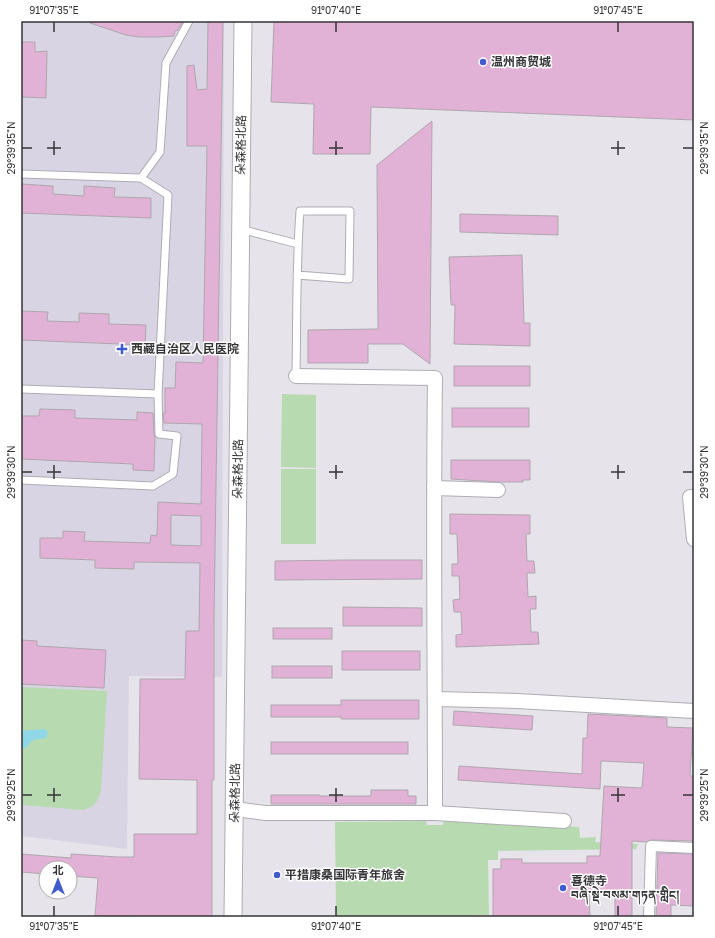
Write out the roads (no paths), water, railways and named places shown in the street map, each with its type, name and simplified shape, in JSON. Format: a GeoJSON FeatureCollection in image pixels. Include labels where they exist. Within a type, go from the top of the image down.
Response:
{"type":"FeatureCollection","features":[{"type":"Feature","properties":{"kind":"street","name":"朵森格北路"},"geometry":{"type":"LineString","coordinates":[[233,917],[243,21]]}},
{"type":"Feature","properties":{"kind":"street"},"geometry":{"type":"LineString","coordinates":[[296,376],[435,378],[434,813]]}},
{"type":"Feature","properties":{"kind":"street"},"geometry":{"type":"LineString","coordinates":[[434,488],[498,490]]}},
{"type":"Feature","properties":{"kind":"street"},"geometry":{"type":"LineString","coordinates":[[694,497],[690,497],[694,539]]}},
{"type":"Feature","properties":{"kind":"street"},"geometry":{"type":"LineString","coordinates":[[435,699],[517,701],[694,711]]}},
{"type":"Feature","properties":{"kind":"street"},"geometry":{"type":"LineString","coordinates":[[235,809],[265,813],[434,813],[564,821]]}},
{"type":"Feature","properties":{"kind":"street"},"geometry":{"type":"LineString","coordinates":[[649,917],[651,846],[694,848]]}},
{"type":"Feature","properties":{"kind":"lane"},"geometry":{"type":"LineString","coordinates":[[141,178],[160,152],[166,63],[189,21]]}},
{"type":"Feature","properties":{"kind":"lane"},"geometry":{"type":"LineString","coordinates":[[21,174],[141,178],[168,195],[158,394],[159,434],[177,436],[173,474],[153,486],[21,480]]}},
{"type":"Feature","properties":{"kind":"lane"},"geometry":{"type":"LineString","coordinates":[[296,376],[297,275],[300,212],[350,212],[349,279],[297,275]]}},
{"type":"Feature","properties":{"kind":"lane"},"geometry":{"type":"LineString","coordinates":[[240,229],[298,244]]}},
{"type":"Feature","properties":{"kind":"lane"},"geometry":{"type":"LineString","coordinates":[[21,389],[158,394]]}},
{"type":"Feature","properties":{"kind":"water"},"geometry":{"type":"Polygon","coordinates":[[[44,729],[48,732],[46,738],[33,740],[26,748],[21,747],[21,731],[44,729]]]}},
{"type":"Feature","properties":{"kind":"place","name":"温州商贸城"},"geometry":{"type":"Point","coordinates":[483,62]}},
{"type":"Feature","properties":{"kind":"place","name":"西藏自治区人民医院"},"geometry":{"type":"Point","coordinates":[122,349]}},
{"type":"Feature","properties":{"kind":"place","name":"平措康桑国际青年旅舍"},"geometry":{"type":"Point","coordinates":[277,875]}},
{"type":"Feature","properties":{"kind":"place","name":"喜德寺 བཞི་སྡེ་བསམ་གཏན་གླིང།"},"geometry":{"type":"Point","coordinates":[563,888]}}]}
